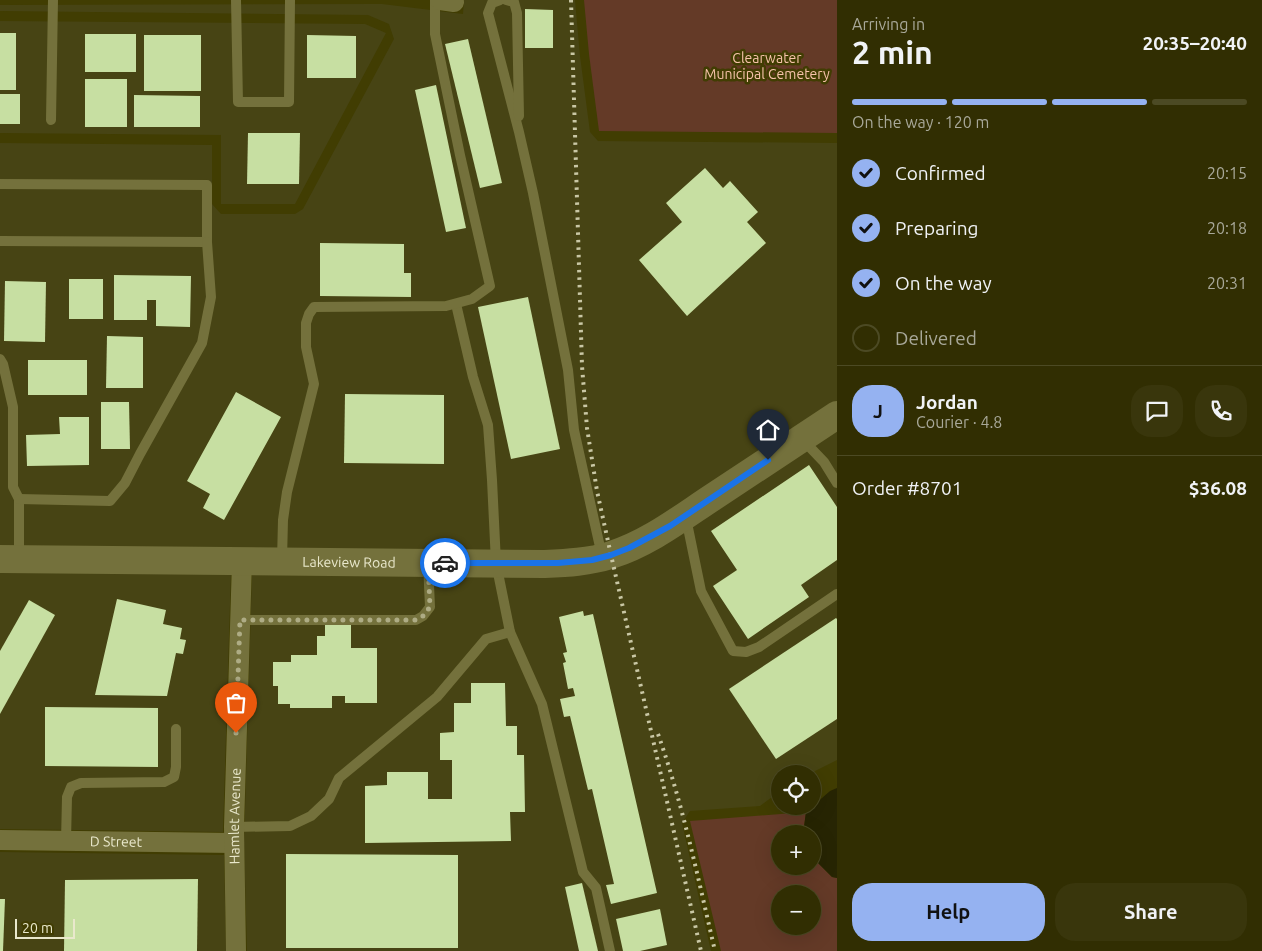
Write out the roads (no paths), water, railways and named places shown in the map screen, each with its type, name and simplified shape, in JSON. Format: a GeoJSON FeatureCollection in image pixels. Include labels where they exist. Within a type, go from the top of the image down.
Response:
{"type":"FeatureCollection","features":[{"type":"Feature","properties":{"kind":"main road","name":"Lakeview Road"},"geometry":{"type":"LineString","coordinates":[[9,559],[544,564],[602,557],[629,548],[652,537],[837,415]]}},
{"type":"Feature","properties":{"kind":"street","name":"Hamlet Avenue"},"geometry":{"type":"LineString","coordinates":[[236,951],[234,835],[242,561]]}},
{"type":"Feature","properties":{"kind":"street","name":"D Street"},"geometry":{"type":"LineString","coordinates":[[0,840],[66,841],[234,835]]}},
{"type":"Feature","properties":{"kind":"lane"},"geometry":{"type":"LineString","coordinates":[[51,120],[53,0]]}},
{"type":"Feature","properties":{"kind":"lane"},"geometry":{"type":"LineString","coordinates":[[236,0],[238,102],[289,102],[290,0]]}},
{"type":"Feature","properties":{"kind":"lane"},"geometry":{"type":"LineString","coordinates":[[500,0],[492,3],[488,13],[533,193],[568,370],[574,430],[602,557]]}},
{"type":"Feature","properties":{"kind":"lane"},"geometry":{"type":"LineString","coordinates":[[506,0],[514,2],[517,13],[519,132]]}},
{"type":"Feature","properties":{"kind":"lane"},"geometry":{"type":"LineString","coordinates":[[282,561],[283,520],[290,477],[314,384],[306,347],[306,323],[314,307],[446,306],[472,299],[490,286],[435,34],[443,1]]}},
{"type":"Feature","properties":{"kind":"lane"},"geometry":{"type":"LineString","coordinates":[[0,184],[207,185],[207,242],[211,296],[202,343],[140,454],[126,483],[110,501],[19,499]]}},
{"type":"Feature","properties":{"kind":"lane"},"geometry":{"type":"LineString","coordinates":[[0,241],[207,242]]}},
{"type":"Feature","properties":{"kind":"lane"},"geometry":{"type":"LineString","coordinates":[[456,304],[473,377],[488,425],[496,563],[510,632],[542,704],[583,872],[596,888],[610,951]]}},
{"type":"Feature","properties":{"kind":"lane"},"geometry":{"type":"LineString","coordinates":[[0,359],[3,364],[13,407],[13,486],[19,499],[9,559]]}},
{"type":"Feature","properties":{"kind":"lane"},"geometry":{"type":"LineString","coordinates":[[801,438],[818,455],[837,482]]}},
{"type":"Feature","properties":{"kind":"lane"},"geometry":{"type":"LineString","coordinates":[[686,515],[701,591],[733,652],[746,652],[759,647],[837,594]]}},
{"type":"Feature","properties":{"kind":"lane"},"geometry":{"type":"LineString","coordinates":[[240,620],[416,620],[423,616],[430,607],[428,562]]}},
{"type":"Feature","properties":{"kind":"lane"},"geometry":{"type":"LineString","coordinates":[[234,835],[290,826],[311,816],[328,799],[339,778],[438,697],[486,639],[510,632]]}},
{"type":"Feature","properties":{"kind":"lane"},"geometry":{"type":"LineString","coordinates":[[66,841],[67,797],[71,787],[81,783],[164,782],[174,776],[176,767],[176,729]]}},
{"type":"Feature","properties":{"kind":"railway"},"geometry":{"type":"LineString","coordinates":[[571,0],[582,366],[587,428],[597,491],[701,951]]}},
{"type":"Feature","properties":{"kind":"railway"},"geometry":{"type":"LineString","coordinates":[[658,734],[683,815],[715,951]]}},
{"type":"Feature","properties":{"kind":"park label","name":"Clearwater Municipal Cemetery"},"geometry":{"type":"Point","coordinates":[767,66]}}]}
